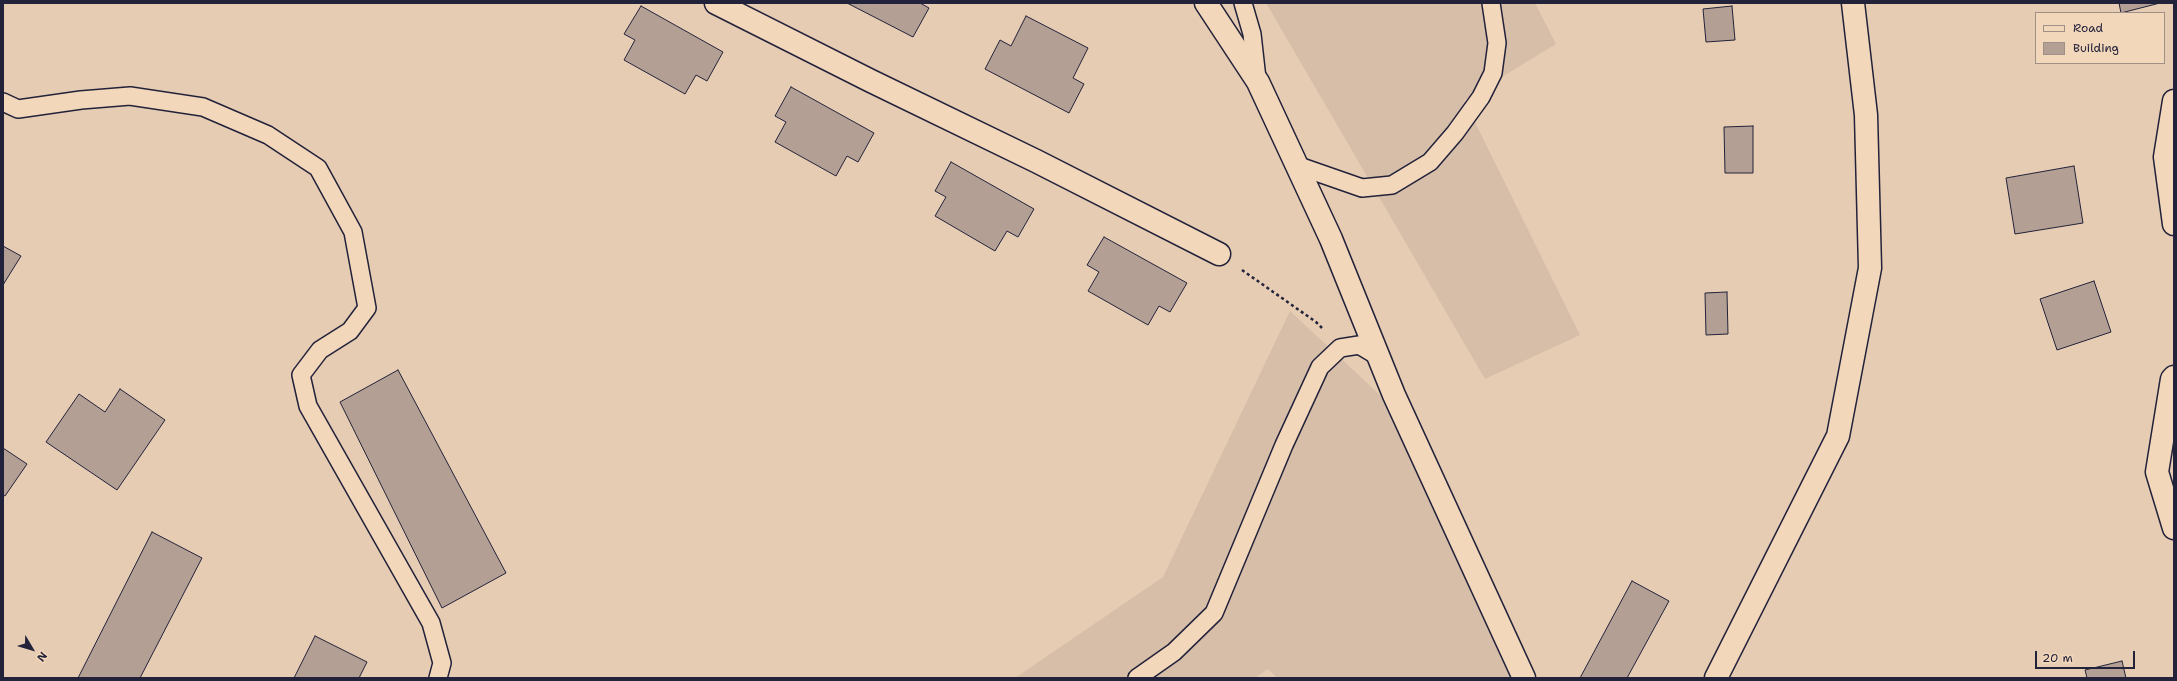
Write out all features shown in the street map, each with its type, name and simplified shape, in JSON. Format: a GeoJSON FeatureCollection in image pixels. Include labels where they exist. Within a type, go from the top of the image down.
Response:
{"type":"FeatureCollection","features":[{"type":"Feature","properties":{"kind":"street"},"geometry":{"type":"LineString","coordinates":[[716,3],[871,81],[1036,160],[1218,254]]}},
{"type":"Feature","properties":{"kind":"street"},"geometry":{"type":"LineString","coordinates":[[1206,3],[1258,82],[1331,239],[1379,357],[1524,678]]}},
{"type":"Feature","properties":{"kind":"street"},"geometry":{"type":"LineString","coordinates":[[1716,678],[1834,443],[1839,428],[1870,268],[1866,115],[1853,3]]}},
{"type":"Feature","properties":{"kind":"street"},"geometry":{"type":"LineString","coordinates":[[2174,101],[2165,157],[2174,224]]}},
{"type":"Feature","properties":{"kind":"street"},"geometry":{"type":"LineString","coordinates":[[2174,377],[2172,379],[2157,472],[2174,528]]}},
{"type":"Feature","properties":{"kind":"lane"},"geometry":{"type":"LineString","coordinates":[[1243,3],[1252,34],[1258,82]]}},
{"type":"Feature","properties":{"kind":"lane"},"geometry":{"type":"LineString","coordinates":[[1296,165],[1362,188],[1392,185],[1430,162],[1455,133],[1480,97],[1494,73],[1496,43],[1491,3]]}},
{"type":"Feature","properties":{"kind":"lane"},"geometry":{"type":"LineString","coordinates":[[3,102],[18,109],[81,100],[130,96],[203,108],[268,134],[318,168],[353,232],[367,308],[350,331],[320,350],[301,375],[308,406],[432,623],[442,664],[438,678]]}},
{"type":"Feature","properties":{"kind":"lane"},"geometry":{"type":"LineString","coordinates":[[1137,678],[1174,652],[1214,613],[1284,445],[1320,367],[1340,348],[1359,345],[1379,357]]}},
{"type":"Feature","properties":{"kind":"path"},"geometry":{"type":"LineString","coordinates":[[1218,254],[1316,322],[1340,348]]}},
{"type":"Feature","properties":{"kind":"shaded area"},"geometry":{"type":"Polygon","coordinates":[[[1266,3],[1535,3],[1556,44],[1464,100],[1580,335],[1485,379],[1266,3]]]}},
{"type":"Feature","properties":{"kind":"shaded area"},"geometry":{"type":"Polygon","coordinates":[[[1290,311],[1380,395],[1511,678],[1277,678],[1268,669],[1255,678],[1015,678],[1163,577],[1290,311]]]}},
{"type":"Feature","properties":{"kind":"building"},"geometry":{"type":"Polygon","coordinates":[[[847,3],[920,3],[929,8],[913,37],[847,3]]]}},
{"type":"Feature","properties":{"kind":"building"},"geometry":{"type":"Polygon","coordinates":[[[2119,3],[2160,3],[2125,12],[2121,12],[2119,3]]]}},
{"type":"Feature","properties":{"kind":"building"},"geometry":{"type":"Polygon","coordinates":[[[641,6],[723,52],[707,81],[696,75],[685,94],[624,60],[635,40],[624,34],[641,6]]]}},
{"type":"Feature","properties":{"kind":"building"},"geometry":{"type":"Polygon","coordinates":[[[1732,6],[1735,40],[1706,42],[1703,9],[1732,6]]]}},
{"type":"Feature","properties":{"kind":"building"},"geometry":{"type":"Polygon","coordinates":[[[1026,16],[1088,48],[1073,78],[1084,84],[1069,113],[985,69],[1000,40],[1011,46],[1026,16]]]}},
{"type":"Feature","properties":{"kind":"building"},"geometry":{"type":"Polygon","coordinates":[[[791,87],[874,133],[858,162],[847,156],[836,176],[775,142],[786,122],[775,116],[791,87]]]}},
{"type":"Feature","properties":{"kind":"building"},"geometry":{"type":"Polygon","coordinates":[[[1753,126],[1753,173],[1725,173],[1724,127],[1753,126]]]}},
{"type":"Feature","properties":{"kind":"building"},"geometry":{"type":"Polygon","coordinates":[[[951,162],[1034,209],[1018,237],[1007,231],[995,251],[935,216],[946,197],[935,191],[951,162]]]}},
{"type":"Feature","properties":{"kind":"building"},"geometry":{"type":"Polygon","coordinates":[[[2074,166],[2083,223],[2015,234],[2006,178],[2074,166]]]}},
{"type":"Feature","properties":{"kind":"building"},"geometry":{"type":"Polygon","coordinates":[[[1104,237],[1187,283],[1170,312],[1159,306],[1148,325],[1088,291],[1099,272],[1087,265],[1104,237]]]}},
{"type":"Feature","properties":{"kind":"building"},"geometry":{"type":"Polygon","coordinates":[[[3,246],[21,256],[3,285],[3,246]]]}},
{"type":"Feature","properties":{"kind":"building"},"geometry":{"type":"Polygon","coordinates":[[[2094,281],[2111,332],[2057,350],[2040,299],[2094,281]]]}},
{"type":"Feature","properties":{"kind":"building"},"geometry":{"type":"Polygon","coordinates":[[[1727,292],[1728,334],[1706,335],[1705,293],[1727,292]]]}},
{"type":"Feature","properties":{"kind":"building"},"geometry":{"type":"Polygon","coordinates":[[[398,370],[506,573],[442,608],[340,402],[398,370]]]}},
{"type":"Feature","properties":{"kind":"building"},"geometry":{"type":"Polygon","coordinates":[[[120,389],[165,420],[117,490],[46,442],[79,394],[105,412],[120,389]]]}},
{"type":"Feature","properties":{"kind":"building"},"geometry":{"type":"Polygon","coordinates":[[[3,448],[27,464],[5,496],[3,495],[3,448]]]}},
{"type":"Feature","properties":{"kind":"building"},"geometry":{"type":"Polygon","coordinates":[[[152,532],[202,558],[140,678],[78,678],[152,532]]]}},
{"type":"Feature","properties":{"kind":"building"},"geometry":{"type":"Polygon","coordinates":[[[1632,581],[1669,601],[1627,678],[1580,678],[1632,581]]]}},
{"type":"Feature","properties":{"kind":"building"},"geometry":{"type":"Polygon","coordinates":[[[315,636],[367,662],[359,678],[294,678],[315,636]]]}},
{"type":"Feature","properties":{"kind":"building"},"geometry":{"type":"Polygon","coordinates":[[[2122,661],[2126,678],[2087,678],[2085,670],[2122,661]]]}}]}
